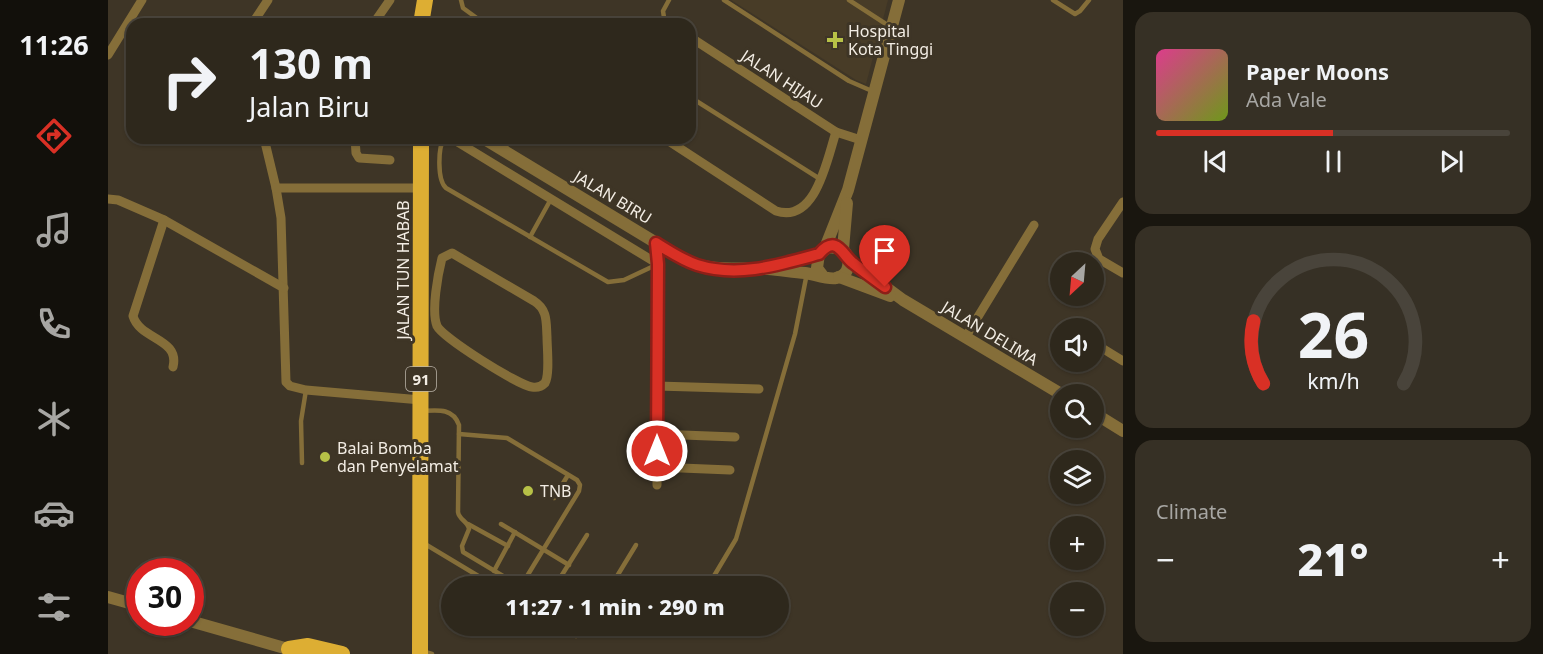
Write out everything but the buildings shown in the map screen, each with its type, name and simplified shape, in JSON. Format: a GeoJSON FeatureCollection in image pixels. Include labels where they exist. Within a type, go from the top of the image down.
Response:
{"type":"FeatureCollection","features":[{"type":"Feature","properties":{"kind":"highway"},"geometry":{"type":"LineString","coordinates":[[421,18],[425,0]]}},
{"type":"Feature","properties":{"kind":"highway","name":"JALAN TUN HABAB"},"geometry":{"type":"LineString","coordinates":[[420,144],[421,653]]}},
{"type":"Feature","properties":{"kind":"highway"},"geometry":{"type":"LineString","coordinates":[[297,652],[308,646],[342,654]]}},
{"type":"Feature","properties":{"kind":"street"},"geometry":{"type":"LineString","coordinates":[[131,18],[142,0]]}},
{"type":"Feature","properties":{"kind":"street"},"geometry":{"type":"LineString","coordinates":[[256,18],[268,0]]}},
{"type":"Feature","properties":{"kind":"street"},"geometry":{"type":"LineString","coordinates":[[378,18],[390,0]]}},
{"type":"Feature","properties":{"kind":"street"},"geometry":{"type":"LineString","coordinates":[[848,190],[847,271],[834,279],[823,276],[817,268],[848,190],[899,0]]}},
{"type":"Feature","properties":{"kind":"street"},"geometry":{"type":"LineString","coordinates":[[108,55],[126,26]]}},
{"type":"Feature","properties":{"kind":"street","name":"JALAN HIJAU"},"geometry":{"type":"LineString","coordinates":[[696,41],[836,132],[861,140]]}},
{"type":"Feature","properties":{"kind":"street"},"geometry":{"type":"LineString","coordinates":[[673,144],[776,211],[785,214],[806,206],[814,195],[836,132]]}},
{"type":"Feature","properties":{"kind":"street"},"geometry":{"type":"LineString","coordinates":[[265,144],[281,218],[285,377],[290,386],[421,405]]}},
{"type":"Feature","properties":{"kind":"street"},"geometry":{"type":"LineString","coordinates":[[355,144],[359,158],[390,160]]}},
{"type":"Feature","properties":{"kind":"street"},"geometry":{"type":"LineString","coordinates":[[461,144],[658,264]]}},
{"type":"Feature","properties":{"kind":"street","name":"JALAN BIRU"},"geometry":{"type":"LineString","coordinates":[[497,144],[656,243],[698,265],[734,270],[767,269],[823,276]]}},
{"type":"Feature","properties":{"kind":"street"},"geometry":{"type":"LineString","coordinates":[[276,188],[421,188]]}},
{"type":"Feature","properties":{"kind":"street"},"geometry":{"type":"LineString","coordinates":[[108,198],[164,220],[284,288]]}},
{"type":"Feature","properties":{"kind":"street"},"geometry":{"type":"LineString","coordinates":[[1123,202],[1098,239],[1095,249],[1099,259],[1123,273]]}},
{"type":"Feature","properties":{"kind":"street"},"geometry":{"type":"LineString","coordinates":[[164,220],[133,316],[137,327],[171,349],[175,359],[173,367]]}},
{"type":"Feature","properties":{"kind":"street"},"geometry":{"type":"LineString","coordinates":[[965,338],[1034,225]]}},
{"type":"Feature","properties":{"kind":"street"},"geometry":{"type":"LineString","coordinates":[[656,243],[658,264],[657,485]]}},
{"type":"Feature","properties":{"kind":"street"},"geometry":{"type":"LineString","coordinates":[[822,251],[834,246],[846,255]]}},
{"type":"Feature","properties":{"kind":"street","name":"JALAN BIRU"},"geometry":{"type":"LineString","coordinates":[[767,269],[822,251]]}},
{"type":"Feature","properties":{"kind":"street"},"geometry":{"type":"LineString","coordinates":[[452,253],[540,305],[546,319],[545,383],[534,388],[522,383],[461,347],[440,331],[435,316],[437,283],[442,258],[452,253]]}},
{"type":"Feature","properties":{"kind":"street","name":"JALAN DELIMA"},"geometry":{"type":"LineString","coordinates":[[846,255],[903,300],[1050,388]]}},
{"type":"Feature","properties":{"kind":"street"},"geometry":{"type":"LineString","coordinates":[[421,278],[437,283]]}},
{"type":"Feature","properties":{"kind":"street","name":"JALAN DELIMA"},"geometry":{"type":"LineString","coordinates":[[839,278],[903,300]]}},
{"type":"Feature","properties":{"kind":"street"},"geometry":{"type":"LineString","coordinates":[[1104,349],[1123,361]]}},
{"type":"Feature","properties":{"kind":"street"},"geometry":{"type":"LineString","coordinates":[[657,386],[759,389]]}},
{"type":"Feature","properties":{"kind":"street"},"geometry":{"type":"LineString","coordinates":[[1104,419],[1123,431]]}},
{"type":"Feature","properties":{"kind":"street"},"geometry":{"type":"LineString","coordinates":[[657,434],[735,437]]}},
{"type":"Feature","properties":{"kind":"street"},"geometry":{"type":"LineString","coordinates":[[657,468],[730,470]]}},
{"type":"Feature","properties":{"kind":"street"},"geometry":{"type":"LineString","coordinates":[[108,597],[126,602]]}},
{"type":"Feature","properties":{"kind":"street"},"geometry":{"type":"LineString","coordinates":[[204,625],[297,652]]}},
{"type":"Feature","properties":{"kind":"lane"},"geometry":{"type":"LineString","coordinates":[[461,0],[463,8],[477,18]]}},
{"type":"Feature","properties":{"kind":"lane"},"geometry":{"type":"LineString","coordinates":[[664,18],[663,11],[669,0]]}},
{"type":"Feature","properties":{"kind":"lane"},"geometry":{"type":"LineString","coordinates":[[724,0],[849,81],[874,92]]}},
{"type":"Feature","properties":{"kind":"lane"},"geometry":{"type":"LineString","coordinates":[[849,0],[891,28]]}},
{"type":"Feature","properties":{"kind":"lane"},"geometry":{"type":"LineString","coordinates":[[1053,0],[1075,14],[1089,0]]}},
{"type":"Feature","properties":{"kind":"lane"},"geometry":{"type":"LineString","coordinates":[[696,101],[820,178]]}},
{"type":"Feature","properties":{"kind":"lane"},"geometry":{"type":"LineString","coordinates":[[441,144],[440,177],[443,186],[608,282],[615,283],[624,280],[658,264]]}},
{"type":"Feature","properties":{"kind":"lane"},"geometry":{"type":"LineString","coordinates":[[530,237],[551,199]]}},
{"type":"Feature","properties":{"kind":"lane"},"geometry":{"type":"LineString","coordinates":[[714,576],[736,539],[795,334],[807,273]]}},
{"type":"Feature","properties":{"kind":"lane"},"geometry":{"type":"LineString","coordinates":[[302,463],[301,421],[306,390]]}},
{"type":"Feature","properties":{"kind":"lane"},"geometry":{"type":"LineString","coordinates":[[421,405],[452,413],[457,420],[459,434],[458,512],[460,517],[508,546]]}},
{"type":"Feature","properties":{"kind":"lane"},"geometry":{"type":"LineString","coordinates":[[459,434],[507,438],[579,482],[580,488],[527,576]]}},
{"type":"Feature","properties":{"kind":"lane"},"geometry":{"type":"LineString","coordinates":[[554,498],[568,475]]}},
{"type":"Feature","properties":{"kind":"lane"},"geometry":{"type":"LineString","coordinates":[[468,523],[469,529],[462,546],[463,552],[503,576]]}},
{"type":"Feature","properties":{"kind":"lane"},"geometry":{"type":"LineString","coordinates":[[501,524],[568,565]]}},
{"type":"Feature","properties":{"kind":"lane"},"geometry":{"type":"LineString","coordinates":[[494,571],[515,532]]}},
{"type":"Feature","properties":{"kind":"lane"},"geometry":{"type":"LineString","coordinates":[[561,576],[587,535]]}},
{"type":"Feature","properties":{"kind":"lane"},"geometry":{"type":"LineString","coordinates":[[421,542],[478,576]]}},
{"type":"Feature","properties":{"kind":"lane"},"geometry":{"type":"LineString","coordinates":[[618,576],[636,545]]}},
{"type":"Feature","properties":{"kind":"shaded area","name":"Hospital Kota Tinggi"},"geometry":{"type":"Polygon","coordinates":[[[731,0],[888,0],[866,84],[856,80],[731,0]]]}},
{"type":"Feature","properties":{"kind":"place","name":"Hospital Kota Tinggi"},"geometry":{"type":"Point","coordinates":[835,40]}},
{"type":"Feature","properties":{"kind":"place","name":"Balai Bomba dan Penyelamat"},"geometry":{"type":"Point","coordinates":[325,457]}},
{"type":"Feature","properties":{"kind":"place","name":"TNB"},"geometry":{"type":"Point","coordinates":[528,491]}},
{"type":"Feature","properties":{"kind":"route"},"geometry":{"type":"LineString","coordinates":[[657,451],[658,264],[656,243],[686,261],[712,268],[734,270],[767,269],[819,254],[821,250],[834,246],[843,249],[849,260],[885,287]]}}]}
